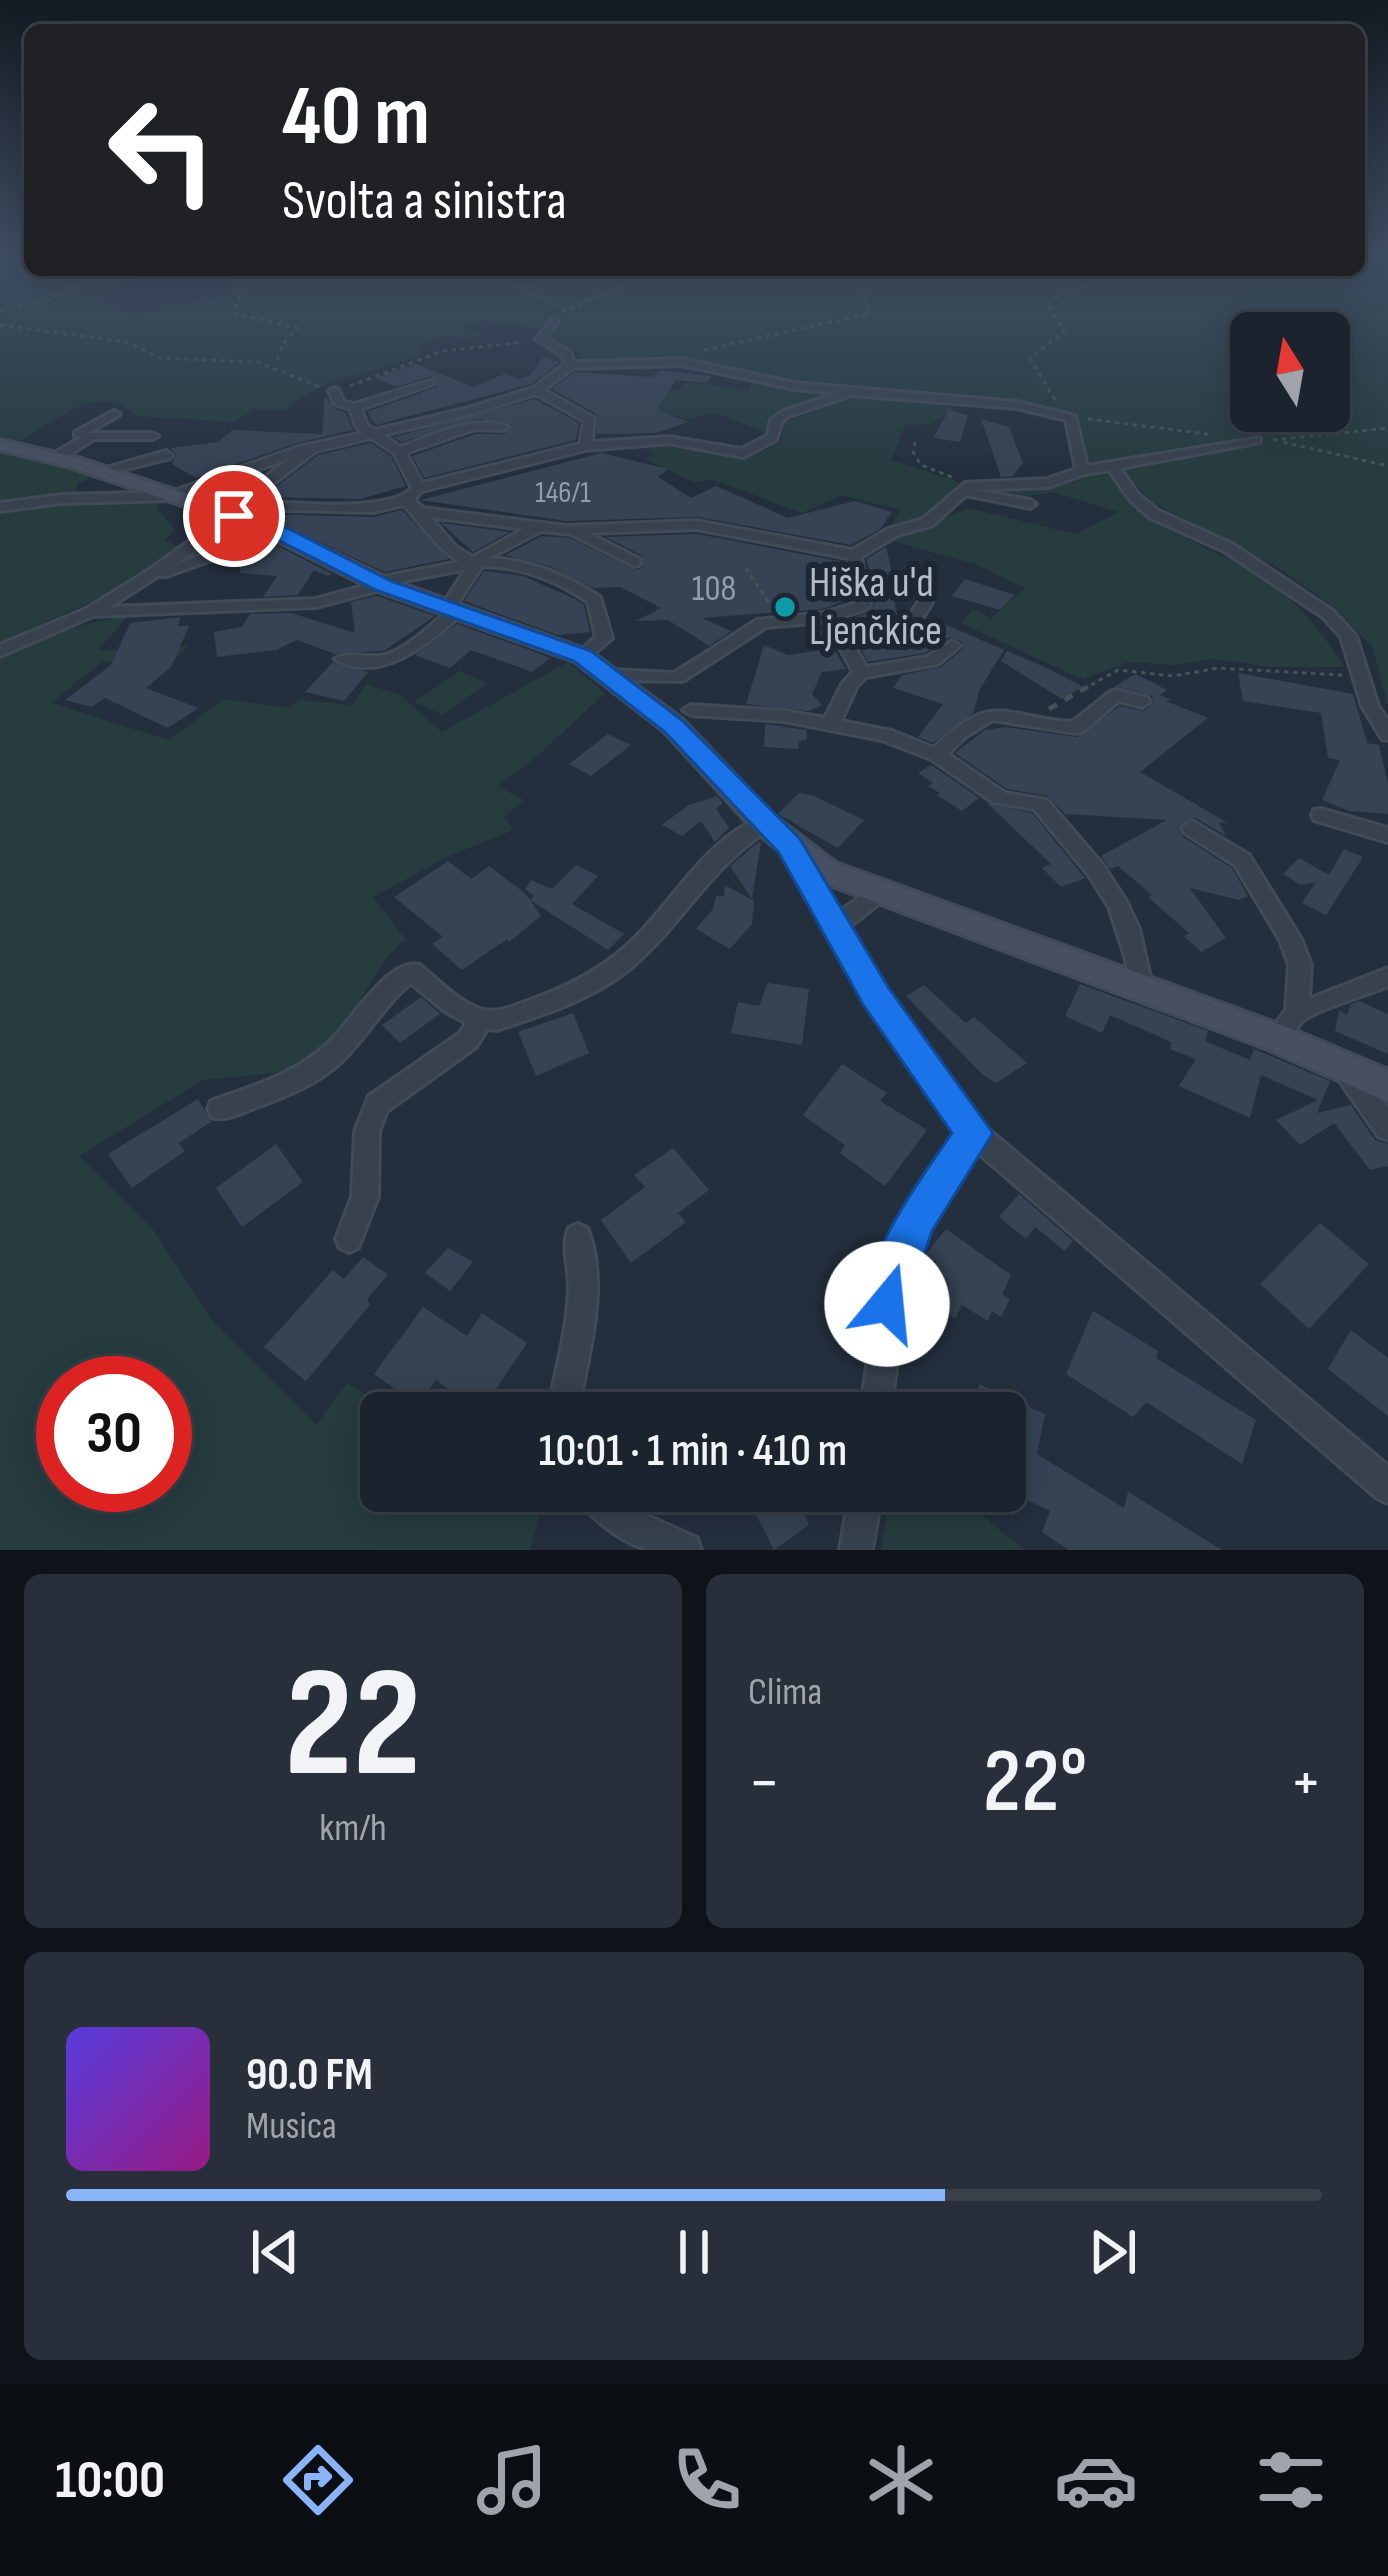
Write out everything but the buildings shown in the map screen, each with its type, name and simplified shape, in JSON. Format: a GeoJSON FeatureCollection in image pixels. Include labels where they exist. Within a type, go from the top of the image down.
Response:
{"type":"FeatureCollection","features":[{"type":"Feature","properties":{"kind":"main road"},"geometry":{"type":"LineString","coordinates":[[0,445],[50,455],[172,496],[237,511],[380,584],[583,656],[683,718],[764,823],[825,871],[1276,1038],[1388,1086]]}},
{"type":"Feature","properties":{"kind":"street"},"geometry":{"type":"LineString","coordinates":[[550,326],[541,339],[566,354],[570,365]]}},
{"type":"Feature","properties":{"kind":"street"},"geometry":{"type":"LineString","coordinates":[[0,507],[62,499],[172,496],[312,448],[464,413],[537,390],[570,365],[682,362],[795,386],[1017,405],[1071,418],[1082,471]]}},
{"type":"Feature","properties":{"kind":"street"},"geometry":{"type":"LineString","coordinates":[[334,391],[340,404],[355,407],[429,382]]}},
{"type":"Feature","properties":{"kind":"street"},"geometry":{"type":"LineString","coordinates":[[537,390],[590,420],[585,446]]}},
{"type":"Feature","properties":{"kind":"street"},"geometry":{"type":"LineString","coordinates":[[237,511],[373,508],[407,501],[418,488],[585,446],[669,440],[743,454],[772,438],[777,420],[785,414],[851,392]]}},
{"type":"Feature","properties":{"kind":"street"},"geometry":{"type":"LineString","coordinates":[[355,407],[362,427],[399,451],[418,488]]}},
{"type":"Feature","properties":{"kind":"street"},"geometry":{"type":"LineString","coordinates":[[50,455],[114,414]]}},
{"type":"Feature","properties":{"kind":"street"},"geometry":{"type":"LineString","coordinates":[[399,451],[474,426],[502,427]]}},
{"type":"Feature","properties":{"kind":"street"},"geometry":{"type":"LineString","coordinates":[[50,455],[92,436],[152,436]]}},
{"type":"Feature","properties":{"kind":"street"},"geometry":{"type":"LineString","coordinates":[[424,512],[566,530],[697,525],[854,555],[892,532],[928,522],[966,488],[1048,482],[1082,471],[1256,440]]}},
{"type":"Feature","properties":{"kind":"street"},"geometry":{"type":"LineString","coordinates":[[0,651],[91,612],[152,575],[312,448]]}},
{"type":"Feature","properties":{"kind":"street"},"geometry":{"type":"LineString","coordinates":[[102,471],[166,455]]}},
{"type":"Feature","properties":{"kind":"street"},"geometry":{"type":"LineString","coordinates":[[1113,467],[1135,498],[1154,514],[1229,548],[1328,614],[1348,636],[1370,706],[1388,735]]}},
{"type":"Feature","properties":{"kind":"street"},"geometry":{"type":"LineString","coordinates":[[966,488],[1030,504]]}},
{"type":"Feature","properties":{"kind":"street"},"geometry":{"type":"LineString","coordinates":[[407,501],[424,512],[445,545],[473,563],[529,569],[595,600],[601,608],[604,638],[583,656]]}},
{"type":"Feature","properties":{"kind":"street"},"geometry":{"type":"LineString","coordinates":[[91,612],[316,603],[473,563],[540,526]]}},
{"type":"Feature","properties":{"kind":"street"},"geometry":{"type":"LineString","coordinates":[[566,530],[634,562]]}},
{"type":"Feature","properties":{"kind":"street"},"geometry":{"type":"LineString","coordinates":[[152,575],[186,568],[280,533]]}},
{"type":"Feature","properties":{"kind":"street"},"geometry":{"type":"LineString","coordinates":[[831,622],[866,601],[852,564],[854,555]]}},
{"type":"Feature","properties":{"kind":"street"},"geometry":{"type":"LineString","coordinates":[[344,659],[375,665],[391,661],[451,612],[473,563]]}},
{"type":"Feature","properties":{"kind":"street"},"geometry":{"type":"LineString","coordinates":[[676,678],[761,623],[902,626],[911,624],[925,603]]}},
{"type":"Feature","properties":{"kind":"street"},"geometry":{"type":"LineString","coordinates":[[831,622],[862,673]]}},
{"type":"Feature","properties":{"kind":"street"},"geometry":{"type":"LineString","coordinates":[[832,722],[850,684],[862,673],[932,661],[952,646]]}},
{"type":"Feature","properties":{"kind":"street"},"geometry":{"type":"LineString","coordinates":[[612,675],[676,678],[692,689],[683,718],[832,722],[886,735],[937,755],[1000,798],[1040,804],[1118,896],[1135,939],[1142,989]]}},
{"type":"Feature","properties":{"kind":"street"},"geometry":{"type":"LineString","coordinates":[[937,755],[976,717],[995,711],[1058,728],[1076,728],[1116,695],[1142,702]]}},
{"type":"Feature","properties":{"kind":"street"},"geometry":{"type":"LineString","coordinates":[[1321,815],[1388,835]]}},
{"type":"Feature","properties":{"kind":"street"},"geometry":{"type":"LineString","coordinates":[[220,1109],[285,1087],[316,1065],[342,1046],[387,987],[412,970],[450,1004],[480,1021],[497,1021],[596,982],[628,958],[722,851],[764,823]]}},
{"type":"Feature","properties":{"kind":"street"},"geometry":{"type":"LineString","coordinates":[[1192,827],[1241,860],[1290,939],[1300,965],[1297,1013]]}},
{"type":"Feature","properties":{"kind":"street"},"geometry":{"type":"LineString","coordinates":[[790,846],[899,1032],[974,1133],[1179,1314],[1388,1487]]}},
{"type":"Feature","properties":{"kind":"street"},"geometry":{"type":"LineString","coordinates":[[836,926],[879,893]]}},
{"type":"Feature","properties":{"kind":"street"},"geometry":{"type":"LineString","coordinates":[[1276,1038],[1297,1013],[1388,977]]}},
{"type":"Feature","properties":{"kind":"street"},"geometry":{"type":"LineString","coordinates":[[349,1239],[365,1197],[368,1131],[378,1104],[468,1040],[480,1021]]}},
{"type":"Feature","properties":{"kind":"street"},"geometry":{"type":"LineString","coordinates":[[1343,1066],[1388,1129]]}},
{"type":"Feature","properties":{"kind":"street"},"geometry":{"type":"LineString","coordinates":[[878,1392],[896,1265],[918,1217],[974,1133]]}},
{"type":"Feature","properties":{"kind":"street"},"geometry":{"type":"LineString","coordinates":[[567,1392],[579,1334],[583,1283],[578,1237]]}},
{"type":"Feature","properties":{"kind":"street"},"geometry":{"type":"LineString","coordinates":[[616,1512],[630,1524],[685,1550]]}},
{"type":"Feature","properties":{"kind":"street"},"geometry":{"type":"LineString","coordinates":[[856,1550],[862,1512]]}},
{"type":"Feature","properties":{"kind":"path"},"geometry":{"type":"LineString","coordinates":[[10,326],[126,342],[161,358],[274,365],[296,379],[334,391],[443,351],[541,339]]}},
{"type":"Feature","properties":{"kind":"path"},"geometry":{"type":"LineString","coordinates":[[274,365],[297,328],[288,326]]}},
{"type":"Feature","properties":{"kind":"path"},"geometry":{"type":"LineString","coordinates":[[689,354],[813,326]]}},
{"type":"Feature","properties":{"kind":"path"},"geometry":{"type":"LineString","coordinates":[[1061,326],[1064,332],[1030,358],[1033,370],[1071,418],[1280,441],[1388,428]]}},
{"type":"Feature","properties":{"kind":"path"},"geometry":{"type":"LineString","coordinates":[[1280,441],[1388,466]]}},
{"type":"Feature","properties":{"kind":"path"},"geometry":{"type":"LineString","coordinates":[[916,442],[913,452],[921,465],[966,488]]}},
{"type":"Feature","properties":{"kind":"path"},"geometry":{"type":"LineString","coordinates":[[746,568],[777,620]]}},
{"type":"Feature","properties":{"kind":"path"},"geometry":{"type":"LineString","coordinates":[[1032,718],[1118,670],[1173,676],[1218,668],[1361,676]]}},
{"type":"Feature","properties":{"kind":"green space"},"geometry":{"type":"Polygon","coordinates":[[[0,326],[466,326],[488,334],[465,339],[446,335],[416,347],[422,354],[333,382],[285,411],[254,409],[234,422],[136,416],[107,401],[59,417],[18,443],[0,439],[0,326]]]}},
{"type":"Feature","properties":{"kind":"green space"},"geometry":{"type":"Polygon","coordinates":[[[525,326],[1230,326],[1230,432],[1350,432],[1350,326],[1388,326],[1388,707],[1372,646],[1331,605],[1277,567],[1152,502],[1126,473],[1088,463],[1076,420],[1023,401],[799,384],[657,356],[590,361],[537,328],[525,326]]]}},
{"type":"Feature","properties":{"kind":"green space"},"geometry":{"type":"Polygon","coordinates":[[[756,377],[799,390],[839,393],[781,412],[764,432],[716,413],[687,419],[625,401],[652,389],[682,390],[685,382],[748,390],[756,377]]]}},
{"type":"Feature","properties":{"kind":"green space"},"geometry":{"type":"Polygon","coordinates":[[[856,395],[945,402],[952,410],[932,424],[905,425],[891,460],[960,482],[916,524],[892,524],[900,510],[842,495],[802,513],[712,479],[695,483],[643,458],[655,454],[642,445],[728,455],[762,451],[781,443],[785,422],[856,395]]]}},
{"type":"Feature","properties":{"kind":"green space"},"geometry":{"type":"Polygon","coordinates":[[[0,450],[96,476],[76,484],[76,494],[0,504],[0,450]]]}},
{"type":"Feature","properties":{"kind":"green space"},"geometry":{"type":"Polygon","coordinates":[[[1090,474],[1108,474],[1145,514],[1278,589],[1300,608],[1344,667],[1271,667],[1215,659],[1173,665],[1129,662],[1082,679],[961,623],[973,609],[991,618],[1025,588],[975,564],[889,540],[969,508],[1075,534],[1118,512],[1053,492],[1030,496],[982,491],[1072,483],[1090,474]]]}},
{"type":"Feature","properties":{"kind":"green space"},"geometry":{"type":"Polygon","coordinates":[[[161,502],[157,509],[175,529],[165,540],[178,547],[117,590],[0,643],[0,512],[49,504],[161,502]]]}},
{"type":"Feature","properties":{"kind":"green space"},"geometry":{"type":"Polygon","coordinates":[[[128,616],[97,651],[188,646],[174,660],[102,662],[51,703],[169,740],[224,699],[290,708],[300,700],[352,705],[366,684],[400,695],[442,732],[568,662],[605,693],[532,761],[497,786],[524,800],[504,817],[514,830],[451,855],[373,897],[405,939],[385,960],[335,1040],[284,1072],[203,1080],[79,1156],[154,1231],[211,1319],[316,1425],[347,1383],[362,1392],[360,1512],[540,1512],[530,1550],[0,1550],[0,659],[62,632],[128,616]]]}},
{"type":"Feature","properties":{"kind":"green space"},"geometry":{"type":"Polygon","coordinates":[[[460,671],[487,683],[443,715],[414,702],[460,671]]]}},
{"type":"Feature","properties":{"kind":"green space"},"geometry":{"type":"Polygon","coordinates":[[[887,1512],[978,1512],[1025,1550],[881,1550],[887,1512]]]}},
{"type":"Feature","properties":{"kind":"place","name":"Hiška u'd Ljenčkice"},"geometry":{"type":"Point","coordinates":[785,607]}},
{"type":"Feature","properties":{"kind":"route"},"geometry":{"type":"LineString","coordinates":[[234,516],[330,556],[383,586],[583,656],[674,726],[790,846],[876,997],[974,1133],[918,1217],[896,1265],[887,1304]]}}]}
